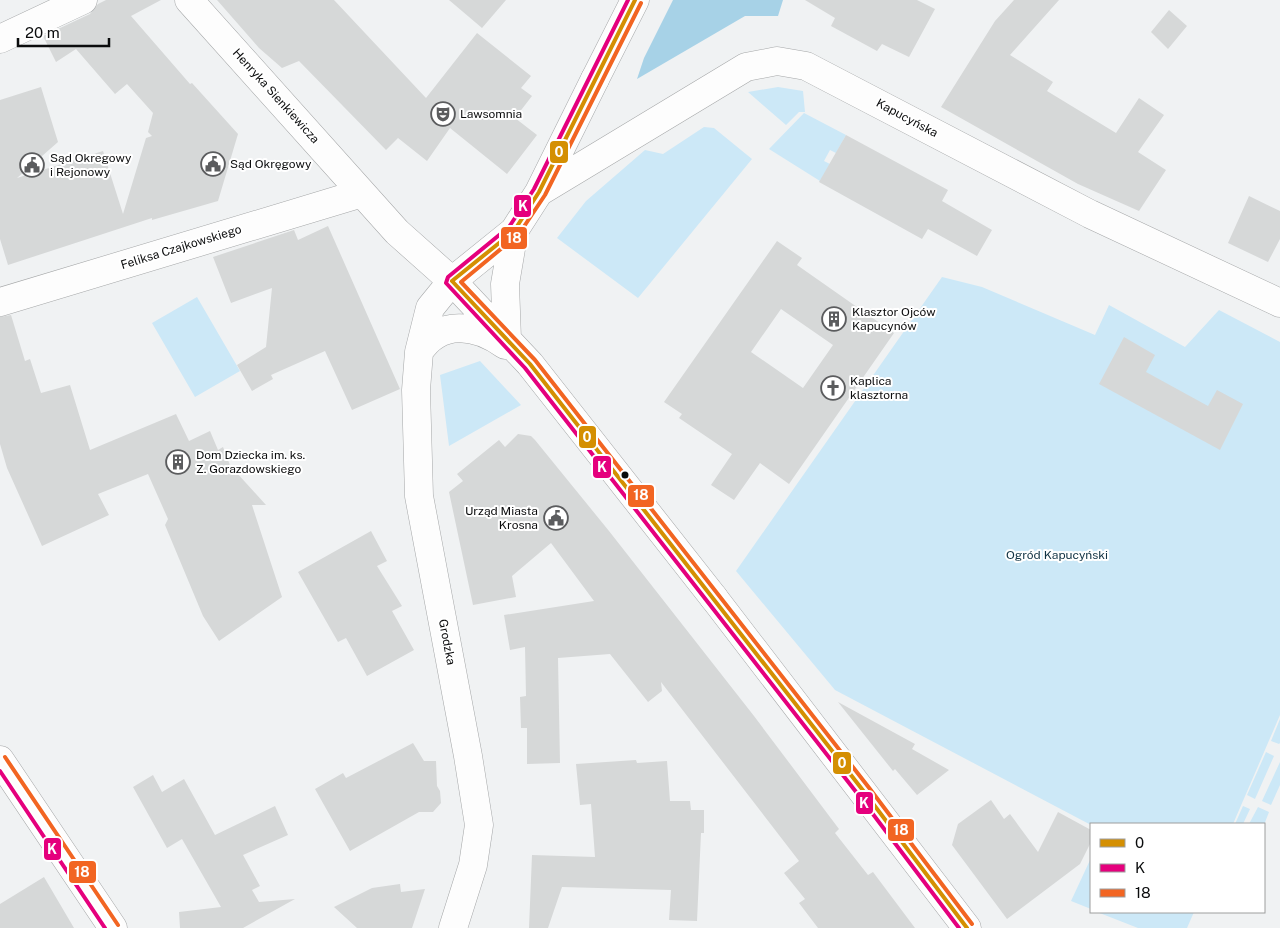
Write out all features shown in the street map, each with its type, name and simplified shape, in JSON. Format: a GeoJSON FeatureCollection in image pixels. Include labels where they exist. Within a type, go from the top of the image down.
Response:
{"type":"FeatureCollection","features":[{"type":"Feature","properties":{"kind":"street"},"geometry":{"type":"LineString","coordinates":[[0,39],[83,0]]}},
{"type":"Feature","properties":{"kind":"street","name":"Henryka Sienkiewicza"},"geometry":{"type":"LineString","coordinates":[[189,0],[413,248],[452,281],[530,364]]}},
{"type":"Feature","properties":{"kind":"street"},"geometry":{"type":"LineString","coordinates":[[507,339],[505,284],[514,231],[539,192],[635,0]]}},
{"type":"Feature","properties":{"kind":"street","name":"Kapucyńska"},"geometry":{"type":"LineString","coordinates":[[539,192],[746,67],[777,61],[806,66],[1090,214],[1280,303]]}},
{"type":"Feature","properties":{"kind":"street","name":"Feliksa Czajkowskiego"},"geometry":{"type":"LineString","coordinates":[[0,302],[362,193]]}},
{"type":"Feature","properties":{"kind":"street","name":"Grodzka"},"geometry":{"type":"LineString","coordinates":[[453,928],[473,865],[478,825],[468,756],[418,496],[416,390],[418,352],[430,308],[452,281],[514,231]]}},
{"type":"Feature","properties":{"kind":"street"},"geometry":{"type":"LineString","coordinates":[[418,352],[434,334],[463,327],[501,342],[530,364],[714,598],[967,928]]}},
{"type":"Feature","properties":{"kind":"street"},"geometry":{"type":"LineString","coordinates":[[0,760],[113,928]]}},
{"type":"Feature","properties":{"kind":"green space"},"geometry":{"type":"Polygon","coordinates":[[[778,87],[803,91],[805,112],[799,112],[786,125],[748,92],[778,87]]]}},
{"type":"Feature","properties":{"kind":"green space"},"geometry":{"type":"Polygon","coordinates":[[[804,113],[846,135],[836,153],[830,150],[824,161],[830,164],[820,181],[769,149],[804,113]]]}},
{"type":"Feature","properties":{"kind":"green space"},"geometry":{"type":"Polygon","coordinates":[[[704,127],[714,128],[752,159],[638,298],[557,238],[586,201],[645,150],[663,154],[704,127]]]}},
{"type":"Feature","properties":{"kind":"green space","name":"Ogród Kapucyński"},"geometry":{"type":"Polygon","coordinates":[[[942,277],[982,287],[1095,335],[1109,305],[1185,347],[1219,310],[1280,342],[1280,715],[1233,823],[1090,824],[835,690],[736,571],[942,277]]]}},
{"type":"Feature","properties":{"kind":"green space"},"geometry":{"type":"Polygon","coordinates":[[[197,297],[240,371],[195,397],[152,323],[197,297]]]}},
{"type":"Feature","properties":{"kind":"green space"},"geometry":{"type":"Polygon","coordinates":[[[480,361],[521,405],[449,446],[440,375],[480,361]]]}},
{"type":"Feature","properties":{"kind":"green space"},"geometry":{"type":"Polygon","coordinates":[[[1280,719],[1280,743],[1279,744],[1271,741],[1280,719]]]}},
{"type":"Feature","properties":{"kind":"green space"},"geometry":{"type":"Polygon","coordinates":[[[1266,752],[1274,756],[1255,799],[1247,795],[1266,752]]]}},
{"type":"Feature","properties":{"kind":"green space"},"geometry":{"type":"Polygon","coordinates":[[[1280,762],[1280,785],[1271,805],[1262,801],[1280,762]]]}},
{"type":"Feature","properties":{"kind":"green space"},"geometry":{"type":"Polygon","coordinates":[[[1243,806],[1250,809],[1243,823],[1235,823],[1243,806]]]}},
{"type":"Feature","properties":{"kind":"green space"},"geometry":{"type":"Polygon","coordinates":[[[1258,807],[1269,812],[1265,823],[1250,823],[1258,807]]]}},
{"type":"Feature","properties":{"kind":"green space"},"geometry":{"type":"Polygon","coordinates":[[[1090,860],[1090,909],[1071,901],[1090,860]]]}},
{"type":"Feature","properties":{"kind":"green space"},"geometry":{"type":"Polygon","coordinates":[[[1100,913],[1194,913],[1187,928],[1138,928],[1100,913]]]}},
{"type":"Feature","properties":{"kind":"shaded area"},"geometry":{"type":"Polygon","coordinates":[[[673,0],[783,0],[778,16],[745,16],[637,79],[644,58],[673,0]]]}},
{"type":"Feature","properties":{"kind":"building"},"geometry":{"type":"Polygon","coordinates":[[[106,0],[161,0],[131,16],[190,84],[192,83],[238,134],[218,201],[152,220],[152,218],[8,265],[0,239],[0,100],[41,87],[58,142],[17,178],[103,151],[123,214],[146,138],[152,136],[148,132],[153,113],[127,84],[115,94],[76,49],[56,62],[43,36],[90,14],[98,4],[106,0]]]}},
{"type":"Feature","properties":{"kind":"building"},"geometry":{"type":"Polygon","coordinates":[[[217,0],[334,0],[426,98],[477,33],[531,76],[521,88],[532,96],[515,118],[537,135],[507,174],[450,128],[427,161],[398,138],[386,150],[299,61],[282,68],[259,48],[217,0]]]}},
{"type":"Feature","properties":{"kind":"building"},"geometry":{"type":"Polygon","coordinates":[[[449,0],[506,0],[482,28],[449,0]]]}},
{"type":"Feature","properties":{"kind":"building"},"geometry":{"type":"Polygon","coordinates":[[[805,0],[917,0],[935,9],[909,57],[882,44],[877,51],[831,26],[835,18],[805,0]]]}},
{"type":"Feature","properties":{"kind":"building"},"geometry":{"type":"Polygon","coordinates":[[[1014,0],[1059,0],[1010,55],[1053,82],[1047,91],[1116,133],[1139,98],[1164,115],[1138,152],[1166,170],[1139,211],[1078,184],[941,107],[995,21],[1014,0]]]}},
{"type":"Feature","properties":{"kind":"building"},"geometry":{"type":"Polygon","coordinates":[[[1169,10],[1187,26],[1168,49],[1151,32],[1169,10]]]}},
{"type":"Feature","properties":{"kind":"building"},"geometry":{"type":"Polygon","coordinates":[[[846,135],[948,190],[942,201],[992,230],[977,256],[928,229],[922,239],[819,182],[846,135]]]}},
{"type":"Feature","properties":{"kind":"building"},"geometry":{"type":"Polygon","coordinates":[[[1249,196],[1280,211],[1280,239],[1268,262],[1228,243],[1249,196]]]}},
{"type":"Feature","properties":{"kind":"building"},"geometry":{"type":"Polygon","coordinates":[[[328,226],[400,389],[352,410],[325,351],[271,375],[273,379],[252,391],[237,365],[266,347],[272,288],[231,303],[213,257],[294,230],[298,240],[328,226]]]}},
{"type":"Feature","properties":{"kind":"building"},"geometry":{"type":"Polygon","coordinates":[[[777,241],[802,258],[797,265],[894,333],[789,484],[760,463],[734,500],[711,485],[732,454],[679,418],[682,414],[664,402],[777,241]],[[781,309],[751,352],[803,388],[833,345],[781,309]]]}},
{"type":"Feature","properties":{"kind":"building","name":"Dom Dziecka im. ks. Z. Gorazdowskiego"},"geometry":{"type":"Polygon","coordinates":[[[11,315],[25,361],[30,359],[41,393],[70,385],[90,450],[176,414],[189,441],[210,431],[218,450],[223,447],[233,473],[236,472],[266,505],[252,505],[282,597],[219,641],[203,616],[165,525],[168,519],[148,474],[98,494],[109,515],[42,546],[7,468],[0,444],[0,317],[11,315]]]}},
{"type":"Feature","properties":{"kind":"building"},"geometry":{"type":"Polygon","coordinates":[[[1124,337],[1155,355],[1146,372],[1208,406],[1217,390],[1243,404],[1220,450],[1099,384],[1124,337]]]}},
{"type":"Feature","properties":{"kind":"building"},"geometry":{"type":"Polygon","coordinates":[[[518,434],[531,436],[535,440],[609,531],[754,716],[839,829],[835,833],[868,875],[873,872],[915,928],[818,928],[799,903],[805,899],[784,873],[799,861],[661,682],[662,691],[648,702],[610,654],[558,658],[560,763],[527,764],[527,728],[521,728],[520,697],[526,696],[525,647],[510,650],[504,615],[594,601],[551,543],[512,576],[516,597],[473,605],[449,492],[463,481],[457,474],[499,440],[505,447],[518,434]]]}},
{"type":"Feature","properties":{"kind":"building"},"geometry":{"type":"Polygon","coordinates":[[[371,531],[387,561],[377,566],[402,606],[392,611],[414,650],[367,676],[346,638],[338,642],[298,572],[371,531]]]}},
{"type":"Feature","properties":{"kind":"building"},"geometry":{"type":"Polygon","coordinates":[[[838,702],[915,744],[912,749],[949,770],[917,795],[895,769],[893,771],[838,702]]]}},
{"type":"Feature","properties":{"kind":"building"},"geometry":{"type":"Polygon","coordinates":[[[413,743],[424,761],[436,761],[437,786],[440,791],[441,803],[433,812],[419,812],[350,851],[315,789],[343,773],[346,778],[413,743]]]}},
{"type":"Feature","properties":{"kind":"building"},"geometry":{"type":"Polygon","coordinates":[[[636,760],[637,763],[667,761],[670,801],[690,801],[691,810],[704,810],[704,833],[701,833],[697,921],[669,920],[671,890],[562,887],[548,928],[529,928],[532,855],[595,857],[591,804],[580,805],[576,764],[636,760]]]}},
{"type":"Feature","properties":{"kind":"building"},"geometry":{"type":"Polygon","coordinates":[[[153,775],[162,792],[184,779],[215,835],[275,806],[288,835],[243,855],[260,886],[252,890],[259,902],[295,899],[243,928],[180,928],[179,912],[221,907],[182,839],[167,848],[133,787],[153,775]]]}},
{"type":"Feature","properties":{"kind":"building"},"geometry":{"type":"Polygon","coordinates":[[[991,800],[1004,819],[1010,814],[1038,852],[1058,812],[1090,829],[1090,844],[1080,864],[1007,919],[952,845],[958,824],[991,800]]]}},
{"type":"Feature","properties":{"kind":"building"},"geometry":{"type":"Polygon","coordinates":[[[44,877],[74,928],[0,928],[0,904],[44,877]]]}},
{"type":"Feature","properties":{"kind":"building"},"geometry":{"type":"Polygon","coordinates":[[[400,884],[401,892],[425,889],[412,928],[357,928],[334,907],[372,888],[400,884]]]}},
{"type":"Feature","properties":{"kind":"transit line","name":"K"},"geometry":{"type":"LineString","coordinates":[[628,0],[534,189],[509,227],[448,277],[446,283],[525,368],[860,797],[959,928]]}},
{"type":"Feature","properties":{"kind":"transit line","name":"0"},"geometry":{"type":"LineString","coordinates":[[452,281],[514,231],[539,192],[635,0]]}},
{"type":"Feature","properties":{"kind":"transit line","name":"18"},"geometry":{"type":"LineString","coordinates":[[641,3],[545,195],[519,234],[461,282],[535,360],[870,789],[972,924]]}},
{"type":"Feature","properties":{"kind":"transit line","name":"0"},"geometry":{"type":"LineString","coordinates":[[452,281],[530,364],[865,793],[967,928]]}},
{"type":"Feature","properties":{"kind":"transit line","name":"18"},"geometry":{"type":"LineString","coordinates":[[5,757],[118,925]]}},
{"type":"Feature","properties":{"kind":"transit line","name":"K"},"geometry":{"type":"LineString","coordinates":[[0,771],[105,928]]}},
{"type":"Feature","properties":{"kind":"place","name":"Lawsomnia"},"geometry":{"type":"Point","coordinates":[443,114]}},
{"type":"Feature","properties":{"kind":"place","name":"Sąd Okręgowy"},"geometry":{"type":"Point","coordinates":[213,164]}},
{"type":"Feature","properties":{"kind":"place","name":"Sąd Okregowy i Rejonowy"},"geometry":{"type":"Point","coordinates":[32,165]}},
{"type":"Feature","properties":{"kind":"place","name":"Klasztor Ojców Kapucynów"},"geometry":{"type":"Point","coordinates":[834,319]}},
{"type":"Feature","properties":{"kind":"place","name":"Kaplica klasztorna"},"geometry":{"type":"Point","coordinates":[833,388]}},
{"type":"Feature","properties":{"kind":"place","name":"Dom Dziecka im. ks. Z. Gorazdowskiego"},"geometry":{"type":"Point","coordinates":[178,462]}},
{"type":"Feature","properties":{"kind":"place","name":"Urząd Miasta Krosna"},"geometry":{"type":"Point","coordinates":[556,518]}}]}
